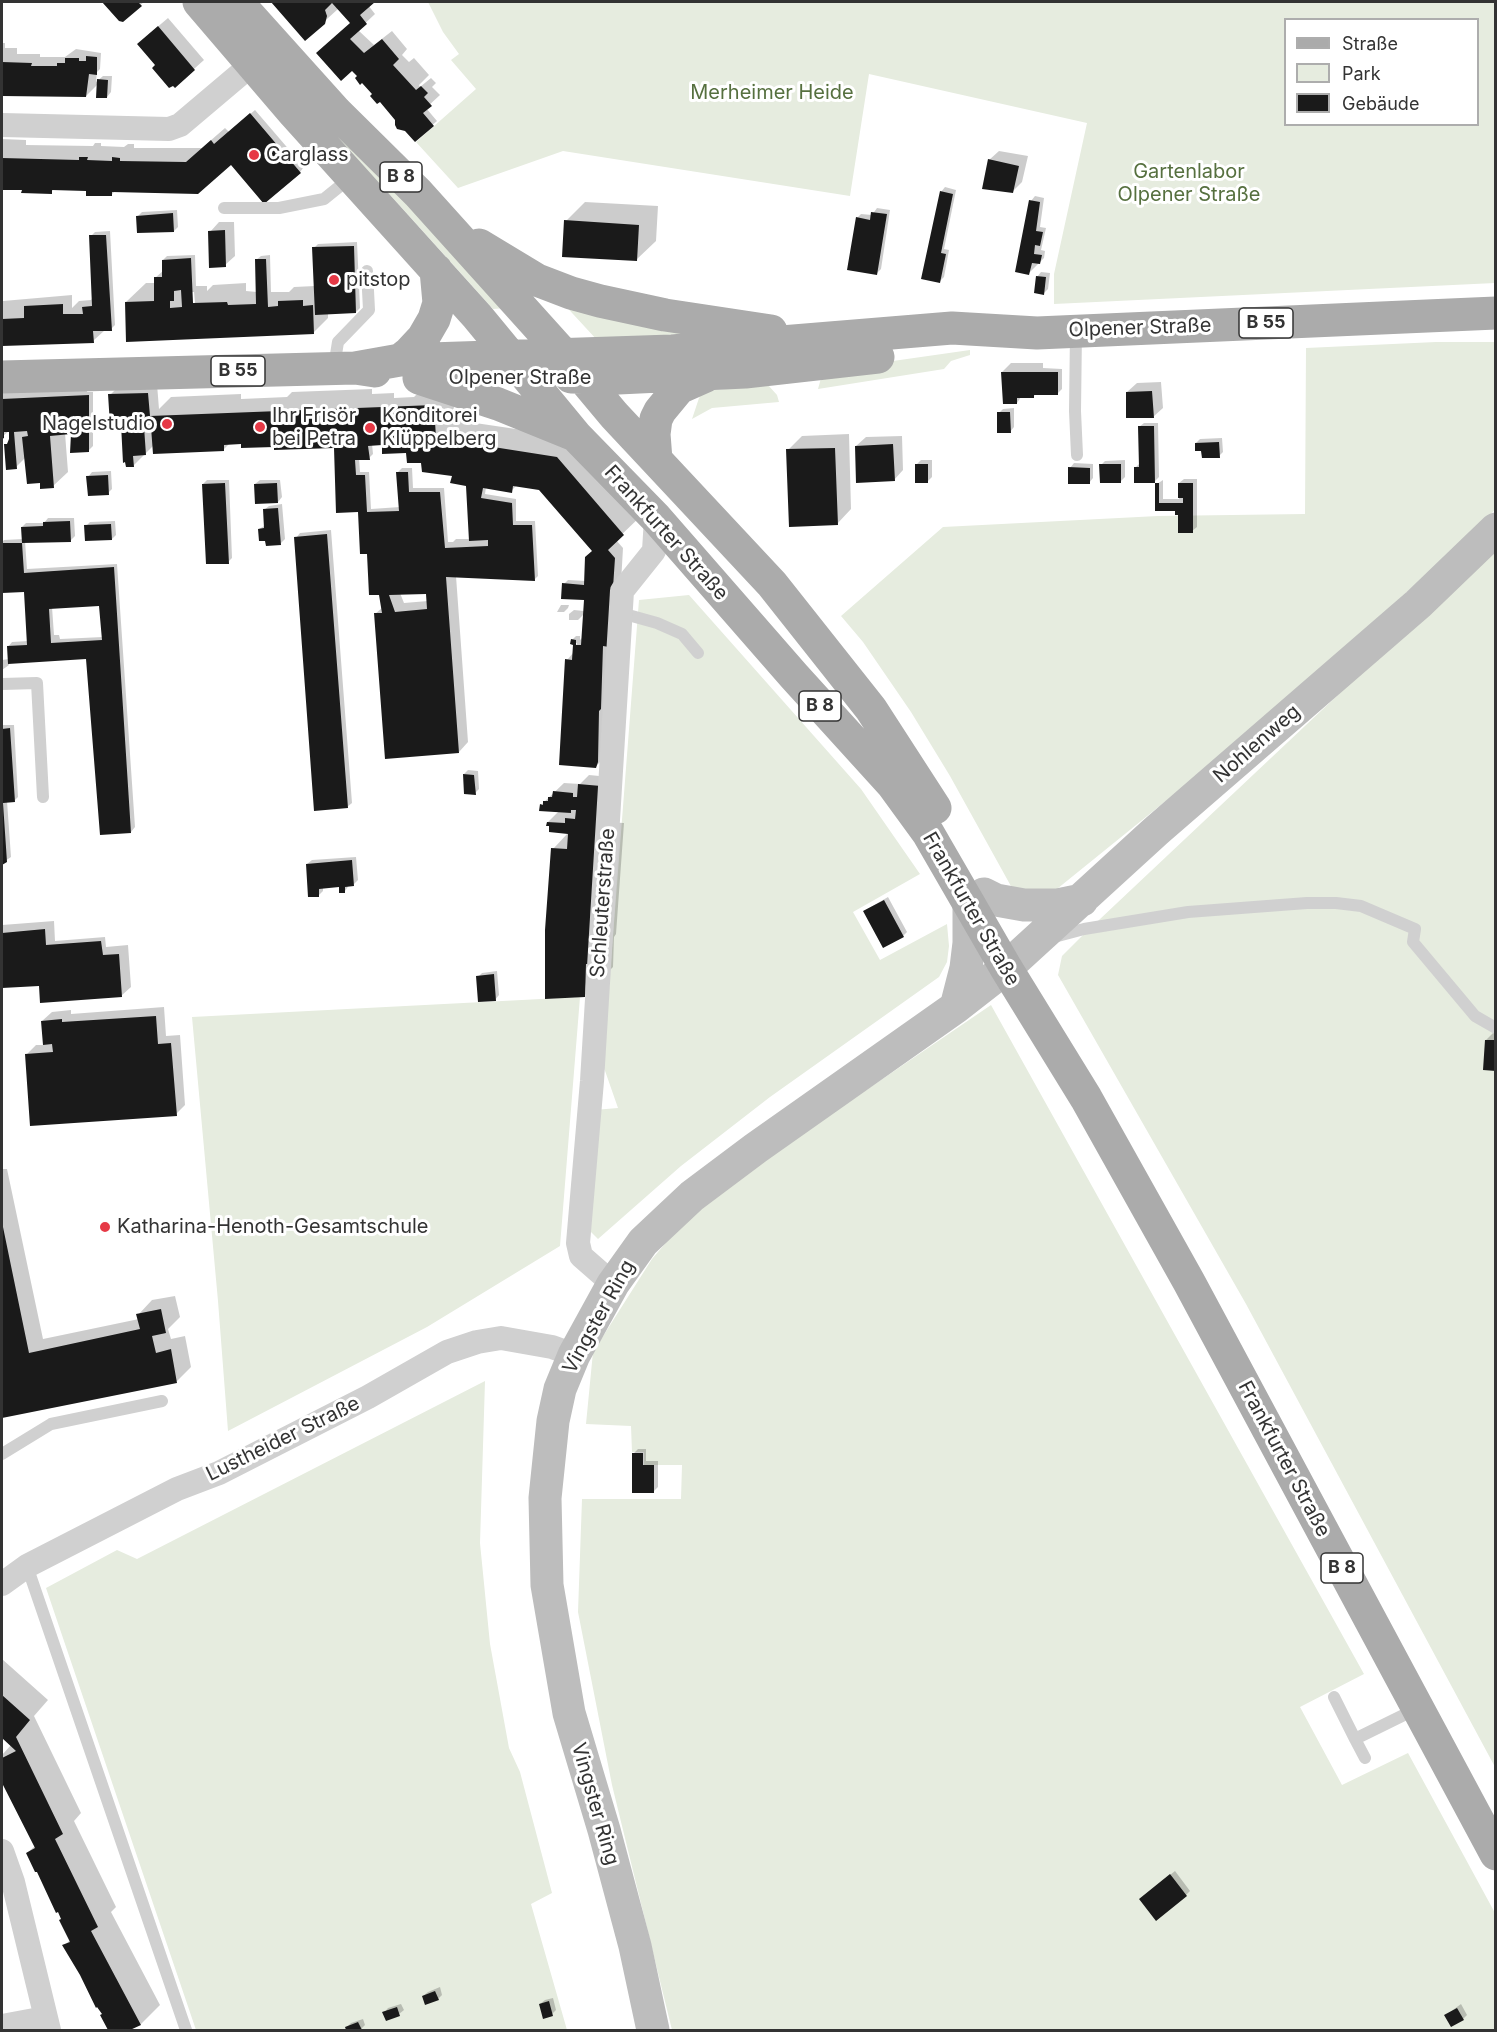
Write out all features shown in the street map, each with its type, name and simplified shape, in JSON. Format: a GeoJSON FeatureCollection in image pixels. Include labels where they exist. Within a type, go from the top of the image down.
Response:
{"type":"FeatureCollection","features":[{"type":"Feature","properties":{"kind":"main road","name":"Frankfurter Straße"},"geometry":{"type":"LineString","coordinates":[[199,2],[251,65],[436,270],[576,435],[656,518],[893,785],[1020,956],[1051,1014],[1086,1098],[1189,1282],[1496,1854]]}},
{"type":"Feature","properties":{"kind":"main road","name":"Frankfurter Straße"},"geometry":{"type":"LineString","coordinates":[[237,2],[336,112],[418,193],[574,366],[614,415],[772,584],[864,700],[950,832],[976,899]]}},
{"type":"Feature","properties":{"kind":"main road"},"geometry":{"type":"LineString","coordinates":[[418,193],[485,250],[546,284],[571,293],[627,307],[754,328],[808,340]]}},
{"type":"Feature","properties":{"kind":"main road"},"geometry":{"type":"LineString","coordinates":[[436,270],[439,303],[434,319],[423,338],[409,353],[410,369],[576,435]]}},
{"type":"Feature","properties":{"kind":"main road","name":"Olpener Straße"},"geometry":{"type":"LineString","coordinates":[[574,366],[672,351],[952,328],[1037,333],[1496,313]]}},
{"type":"Feature","properties":{"kind":"main road","name":"Olpener Straße"},"geometry":{"type":"LineString","coordinates":[[574,366],[714,374],[955,349],[1037,333]]}},
{"type":"Feature","properties":{"kind":"main road","name":"Olpener Straße"},"geometry":{"type":"LineString","coordinates":[[2,376],[519,366]]}},
{"type":"Feature","properties":{"kind":"main road","name":"B 55"},"geometry":{"type":"LineString","coordinates":[[519,366],[574,366]]}},
{"type":"Feature","properties":{"kind":"main road"},"geometry":{"type":"LineString","coordinates":[[656,460],[654,447],[656,419],[665,403],[687,383],[714,374]]}},
{"type":"Feature","properties":{"kind":"main road","name":"Nohlenweg"},"geometry":{"type":"LineString","coordinates":[[1020,956],[1156,831],[1418,604],[1496,529]]}},
{"type":"Feature","properties":{"kind":"main road"},"geometry":{"type":"LineString","coordinates":[[956,1007],[962,988],[976,899],[1024,905],[1058,905],[1082,900]]}},
{"type":"Feature","properties":{"kind":"main road","name":"Vingster Ring"},"geometry":{"type":"LineString","coordinates":[[653,2031],[632,1936],[604,1830],[569,1713],[547,1585],[545,1498],[553,1421],[560,1389],[574,1355],[613,1284],[644,1242],[692,1196],[956,1007],[1020,956]]}},
{"type":"Feature","properties":{"kind":"street"},"geometry":{"type":"LineString","coordinates":[[2,125],[169,129],[180,125],[251,65]]}},
{"type":"Feature","properties":{"kind":"street","name":"Schleuterstraße"},"geometry":{"type":"LineString","coordinates":[[613,1284],[581,1256],[578,1242],[592,1081],[622,591],[654,551],[656,518]]}},
{"type":"Feature","properties":{"kind":"street","name":"Lustheider Straße"},"geometry":{"type":"LineString","coordinates":[[2,1584],[27,1566],[177,1489],[219,1473],[368,1397],[447,1352],[477,1342],[501,1338],[552,1347],[574,1355]]}},
{"type":"Feature","properties":{"kind":"street"},"geometry":{"type":"LineString","coordinates":[[2,1851],[13,1882],[47,2024],[2,2026]]}},
{"type":"Feature","properties":{"kind":"lane"},"geometry":{"type":"LineString","coordinates":[[224,208],[279,208],[324,199],[351,177]]}},
{"type":"Feature","properties":{"kind":"lane"},"geometry":{"type":"LineString","coordinates":[[344,368],[338,342],[369,310],[367,271]]}},
{"type":"Feature","properties":{"kind":"lane"},"geometry":{"type":"LineString","coordinates":[[1076,331],[1077,455]]}},
{"type":"Feature","properties":{"kind":"lane"},"geometry":{"type":"LineString","coordinates":[[621,613],[657,623],[682,634],[698,653]]}},
{"type":"Feature","properties":{"kind":"lane"},"geometry":{"type":"LineString","coordinates":[[2,684],[37,683],[43,797]]}},
{"type":"Feature","properties":{"kind":"lane"},"geometry":{"type":"LineString","coordinates":[[1020,956],[1084,928],[1188,912],[1307,903],[1360,906],[1415,928],[1413,942],[1475,1016],[1496,1028]]}},
{"type":"Feature","properties":{"kind":"lane"},"geometry":{"type":"LineString","coordinates":[[2,1454],[51,1424],[162,1401]]}},
{"type":"Feature","properties":{"kind":"lane"},"geometry":{"type":"LineString","coordinates":[[27,1566],[186,2031]]}},
{"type":"Feature","properties":{"kind":"lane"},"geometry":{"type":"LineString","coordinates":[[1334,1697],[1365,1758]]}},
{"type":"Feature","properties":{"kind":"lane"},"geometry":{"type":"LineString","coordinates":[[1355,1739],[1417,1708]]}},
{"type":"Feature","properties":{"kind":"green space"},"geometry":{"type":"Polygon","coordinates":[[[214,2],[224,2],[506,308],[493,309],[383,187],[319,122],[214,2]]]}},
{"type":"Feature","properties":{"kind":"green space"},"geometry":{"type":"Polygon","coordinates":[[[428,2],[1495,2],[1495,283],[1054,304],[1054,274],[1087,123],[869,74],[850,196],[563,151],[458,188],[416,142],[476,89],[451,60],[459,54],[443,32],[428,2]]]}},
{"type":"Feature","properties":{"kind":"green space"},"geometry":{"type":"Polygon","coordinates":[[[561,301],[737,330],[597,340],[561,301]]]}},
{"type":"Feature","properties":{"kind":"green space"},"geometry":{"type":"Polygon","coordinates":[[[1436,342],[1495,342],[1495,510],[1293,698],[1052,893],[1012,888],[950,776],[911,712],[863,642],[841,616],[943,527],[1158,516],[1305,514],[1306,348],[1436,342]]]}},
{"type":"Feature","properties":{"kind":"green space"},"geometry":{"type":"Polygon","coordinates":[[[970,350],[970,355],[951,361],[944,369],[818,389],[823,371],[970,350]]]}},
{"type":"Feature","properties":{"kind":"green space"},"geometry":{"type":"Polygon","coordinates":[[[768,385],[777,395],[779,402],[712,408],[692,419],[699,398],[704,391],[768,385]]]}},
{"type":"Feature","properties":{"kind":"green space"},"geometry":{"type":"Polygon","coordinates":[[[1495,547],[1495,1767],[1246,1304],[1058,975],[1062,956],[1082,936],[1495,547]]]}},
{"type":"Feature","properties":{"kind":"green space"},"geometry":{"type":"Polygon","coordinates":[[[689,595],[861,789],[920,874],[853,912],[880,960],[947,924],[949,946],[947,962],[939,977],[770,1097],[681,1166],[598,1239],[590,1231],[594,1110],[618,1108],[603,1065],[639,600],[689,595]]]}},
{"type":"Feature","properties":{"kind":"green space"},"geometry":{"type":"Polygon","coordinates":[[[580,997],[560,1246],[427,1327],[228,1431],[192,1017],[580,997]]]}},
{"type":"Feature","properties":{"kind":"green space"},"geometry":{"type":"Polygon","coordinates":[[[991,1005],[1364,1674],[1300,1707],[1342,1785],[1408,1753],[1495,1913],[1495,2030],[672,2030],[612,1785],[578,1612],[582,1499],[681,1499],[682,1465],[644,1465],[644,1452],[632,1452],[631,1426],[586,1424],[593,1352],[652,1259],[699,1204],[991,1005]]]}},
{"type":"Feature","properties":{"kind":"green space"},"geometry":{"type":"Polygon","coordinates":[[[485,1381],[480,1543],[490,1644],[509,1748],[520,1772],[552,1893],[531,1904],[567,2030],[196,2030],[46,1588],[117,1550],[137,1559],[485,1381]]]}},
{"type":"Feature","properties":{"kind":"building"},"geometry":{"type":"Polygon","coordinates":[[[102,2],[138,2],[142,6],[123,22],[119,21],[102,2]]]}},
{"type":"Feature","properties":{"kind":"building"},"geometry":{"type":"Polygon","coordinates":[[[271,2],[375,2],[360,15],[367,24],[350,39],[364,53],[382,39],[399,59],[393,65],[416,90],[421,86],[428,93],[424,97],[432,106],[423,113],[434,126],[415,142],[405,131],[397,129],[395,120],[380,102],[377,104],[362,83],[360,85],[355,78],[357,76],[352,71],[341,81],[316,53],[350,23],[332,3],[325,10],[327,16],[325,24],[305,41],[271,2]]]}},
{"type":"Feature","properties":{"kind":"building"},"geometry":{"type":"Polygon","coordinates":[[[158,26],[195,70],[175,88],[173,86],[169,88],[152,68],[155,65],[137,44],[158,26]]]}},
{"type":"Feature","properties":{"kind":"building"},"geometry":{"type":"Polygon","coordinates":[[[86,56],[97,57],[97,75],[89,74],[86,97],[2,96],[2,62],[32,63],[31,66],[57,66],[57,63],[65,63],[65,58],[79,58],[79,61],[86,61],[86,56]]]}},
{"type":"Feature","properties":{"kind":"building"},"geometry":{"type":"Polygon","coordinates":[[[97,79],[108,80],[107,98],[96,98],[97,79]]]}},
{"type":"Feature","properties":{"kind":"building"},"geometry":{"type":"Polygon","coordinates":[[[250,113],[301,173],[264,204],[231,165],[198,194],[112,192],[112,196],[86,196],[86,191],[52,190],[52,194],[2,190],[2,158],[79,160],[79,157],[88,157],[87,160],[112,161],[112,157],[120,158],[120,161],[186,162],[211,140],[214,144],[250,113]]]}},
{"type":"Feature","properties":{"kind":"building"},"geometry":{"type":"Polygon","coordinates":[[[988,159],[1019,166],[1013,193],[982,189],[988,159]]]}},
{"type":"Feature","properties":{"kind":"building"},"geometry":{"type":"Polygon","coordinates":[[[940,191],[953,194],[941,253],[946,254],[940,283],[921,279],[940,191]]]}},
{"type":"Feature","properties":{"kind":"building"},"geometry":{"type":"Polygon","coordinates":[[[1029,200],[1040,202],[1036,231],[1043,232],[1040,246],[1035,245],[1034,254],[1042,255],[1040,264],[1032,263],[1029,275],[1015,272],[1029,200]]]}},
{"type":"Feature","properties":{"kind":"building"},"geometry":{"type":"Polygon","coordinates":[[[871,212],[887,214],[877,275],[847,270],[856,217],[870,220],[871,212]]]}},
{"type":"Feature","properties":{"kind":"building"},"geometry":{"type":"Polygon","coordinates":[[[173,213],[174,232],[137,233],[136,216],[173,213]]]}},
{"type":"Feature","properties":{"kind":"building"},"geometry":{"type":"Polygon","coordinates":[[[564,220],[639,225],[637,261],[562,257],[564,220]]]}},
{"type":"Feature","properties":{"kind":"building"},"geometry":{"type":"Polygon","coordinates":[[[225,230],[226,267],[209,268],[208,231],[225,230]]]}},
{"type":"Feature","properties":{"kind":"building"},"geometry":{"type":"Polygon","coordinates":[[[89,235],[106,235],[112,331],[93,331],[94,343],[2,346],[2,319],[24,318],[24,306],[63,304],[63,314],[83,314],[82,307],[92,306],[89,235]]]}},
{"type":"Feature","properties":{"kind":"building","name":"pitstop"},"geometry":{"type":"Polygon","coordinates":[[[354,246],[356,313],[315,315],[312,247],[354,246]]]}},
{"type":"Feature","properties":{"kind":"building"},"geometry":{"type":"Polygon","coordinates":[[[191,258],[193,303],[227,302],[228,305],[256,304],[255,259],[266,259],[268,307],[278,306],[278,301],[303,300],[303,306],[313,305],[314,334],[126,342],[125,302],[154,301],[154,277],[162,277],[162,260],[191,258]],[[181,290],[174,291],[174,301],[170,301],[170,308],[182,307],[181,290]]]}},
{"type":"Feature","properties":{"kind":"building"},"geometry":{"type":"Polygon","coordinates":[[[1036,276],[1046,277],[1044,295],[1034,293],[1036,276]]]}},
{"type":"Feature","properties":{"kind":"building"},"geometry":{"type":"Polygon","coordinates":[[[1001,372],[1058,372],[1058,395],[1034,395],[1034,398],[1017,398],[1017,404],[1003,404],[1001,372]]]}},
{"type":"Feature","properties":{"kind":"building"},"geometry":{"type":"Polygon","coordinates":[[[1152,391],[1154,418],[1126,418],[1126,392],[1152,391]]]}},
{"type":"Feature","properties":{"kind":"building"},"geometry":{"type":"Polygon","coordinates":[[[148,393],[150,416],[434,405],[436,438],[557,457],[624,535],[608,550],[615,558],[609,647],[603,646],[596,768],[559,765],[565,659],[572,660],[571,639],[576,640],[576,645],[581,645],[584,600],[561,599],[562,583],[584,585],[585,557],[592,551],[539,490],[513,486],[512,493],[483,488],[481,498],[512,503],[513,525],[532,525],[535,581],[446,577],[459,753],[385,759],[374,613],[382,613],[379,595],[369,595],[367,554],[360,554],[358,512],[336,513],[334,448],[274,450],[274,447],[241,448],[241,444],[224,445],[224,451],[153,454],[151,427],[144,427],[146,455],[133,456],[134,467],[126,467],[125,462],[123,463],[121,424],[110,425],[108,394],[148,393]],[[382,445],[368,446],[370,460],[355,460],[356,475],[365,475],[367,512],[399,511],[396,472],[408,472],[409,492],[440,492],[445,548],[488,546],[488,540],[469,541],[466,486],[450,483],[452,476],[422,472],[421,463],[407,463],[406,453],[382,454],[382,445]],[[426,594],[389,595],[395,612],[427,609],[426,594]]]}},
{"type":"Feature","properties":{"kind":"building"},"geometry":{"type":"Polygon","coordinates":[[[89,395],[89,452],[70,453],[71,434],[50,436],[54,488],[40,489],[40,483],[27,484],[22,437],[28,436],[27,431],[14,432],[17,469],[6,470],[4,444],[7,444],[9,432],[4,432],[2,439],[2,399],[89,395]]]}},
{"type":"Feature","properties":{"kind":"building"},"geometry":{"type":"Polygon","coordinates":[[[997,412],[1010,412],[1011,433],[997,433],[997,412]]]}},
{"type":"Feature","properties":{"kind":"building"},"geometry":{"type":"Polygon","coordinates":[[[1138,426],[1154,426],[1155,483],[1134,483],[1134,467],[1139,467],[1138,426]]]}},
{"type":"Feature","properties":{"kind":"building"},"geometry":{"type":"Polygon","coordinates":[[[1219,442],[1220,458],[1202,458],[1201,451],[1195,451],[1195,443],[1219,442]]]}},
{"type":"Feature","properties":{"kind":"building"},"geometry":{"type":"Polygon","coordinates":[[[893,444],[895,481],[856,483],[855,446],[893,444]]]}},
{"type":"Feature","properties":{"kind":"building"},"geometry":{"type":"Polygon","coordinates":[[[835,448],[838,525],[789,527],[786,449],[835,448]]]}},
{"type":"Feature","properties":{"kind":"building"},"geometry":{"type":"Polygon","coordinates":[[[915,464],[928,464],[928,483],[915,483],[915,464]]]}},
{"type":"Feature","properties":{"kind":"building"},"geometry":{"type":"Polygon","coordinates":[[[1099,464],[1121,464],[1121,483],[1100,483],[1099,464]]]}},
{"type":"Feature","properties":{"kind":"building"},"geometry":{"type":"Polygon","coordinates":[[[1068,467],[1090,468],[1090,484],[1068,484],[1068,467]]]}},
{"type":"Feature","properties":{"kind":"building"},"geometry":{"type":"Polygon","coordinates":[[[108,475],[109,495],[88,496],[86,476],[108,475]]]}},
{"type":"Feature","properties":{"kind":"building"},"geometry":{"type":"Polygon","coordinates":[[[225,483],[229,564],[206,564],[202,484],[225,483]]]}},
{"type":"Feature","properties":{"kind":"building"},"geometry":{"type":"Polygon","coordinates":[[[277,483],[278,503],[255,504],[254,484],[277,483]]]}},
{"type":"Feature","properties":{"kind":"building"},"geometry":{"type":"Polygon","coordinates":[[[1155,483],[1159,483],[1159,503],[1183,503],[1183,498],[1178,498],[1178,483],[1193,483],[1193,533],[1178,533],[1178,515],[1175,515],[1175,511],[1155,511],[1155,483]]]}},
{"type":"Feature","properties":{"kind":"building"},"geometry":{"type":"Polygon","coordinates":[[[278,508],[281,545],[266,546],[265,541],[259,541],[258,529],[264,528],[263,509],[278,508]]]}},
{"type":"Feature","properties":{"kind":"building"},"geometry":{"type":"Polygon","coordinates":[[[70,521],[71,542],[22,543],[21,527],[43,526],[43,522],[70,521]]]}},
{"type":"Feature","properties":{"kind":"building"},"geometry":{"type":"Polygon","coordinates":[[[111,524],[112,540],[85,541],[84,525],[111,524]]]}},
{"type":"Feature","properties":{"kind":"building"},"geometry":{"type":"Polygon","coordinates":[[[327,534],[348,808],[314,811],[294,537],[327,534]]]}},
{"type":"Feature","properties":{"kind":"building"},"geometry":{"type":"Polygon","coordinates":[[[2,543],[22,543],[24,573],[114,567],[131,833],[100,835],[86,659],[8,664],[7,646],[27,645],[24,592],[2,593],[2,543]],[[99,606],[49,609],[51,643],[102,640],[99,606]]]}},
{"type":"Feature","properties":{"kind":"building"},"geometry":{"type":"Polygon","coordinates":[[[10,728],[15,802],[3,803],[7,862],[2,865],[2,729],[10,728]]]}},
{"type":"Feature","properties":{"kind":"building"},"geometry":{"type":"Polygon","coordinates":[[[463,774],[474,775],[476,795],[464,794],[463,774]]]}},
{"type":"Feature","properties":{"kind":"building"},"geometry":{"type":"Polygon","coordinates":[[[578,784],[601,786],[585,997],[545,999],[545,930],[551,848],[567,849],[568,834],[549,832],[549,826],[546,826],[547,822],[565,823],[565,818],[575,819],[576,810],[571,810],[571,813],[539,811],[540,804],[543,805],[543,801],[548,801],[548,797],[552,797],[553,791],[573,793],[573,797],[577,797],[578,784]]]}},
{"type":"Feature","properties":{"kind":"building"},"geometry":{"type":"Polygon","coordinates":[[[352,860],[354,886],[345,887],[345,893],[339,893],[339,887],[319,889],[319,897],[308,897],[306,864],[352,860]]]}},
{"type":"Feature","properties":{"kind":"building"},"geometry":{"type":"Polygon","coordinates":[[[884,900],[904,937],[883,948],[863,911],[884,900]]]}},
{"type":"Feature","properties":{"kind":"building"},"geometry":{"type":"Polygon","coordinates":[[[45,929],[46,945],[101,941],[103,955],[119,954],[122,997],[40,1003],[39,986],[2,988],[2,933],[45,929]]]}},
{"type":"Feature","properties":{"kind":"building"},"geometry":{"type":"Polygon","coordinates":[[[494,974],[496,1001],[478,1002],[476,976],[494,974]]]}},
{"type":"Feature","properties":{"kind":"building"},"geometry":{"type":"Polygon","coordinates":[[[156,1016],[158,1044],[171,1043],[177,1116],[30,1126],[25,1054],[53,1052],[52,1044],[43,1045],[41,1021],[62,1019],[62,1022],[156,1016]]]}},
{"type":"Feature","properties":{"kind":"building"},"geometry":{"type":"Polygon","coordinates":[[[1485,1040],[1496,1040],[1496,1071],[1483,1070],[1485,1040]]]}},
{"type":"Feature","properties":{"kind":"building"},"geometry":{"type":"Polygon","coordinates":[[[3,1227],[29,1353],[140,1329],[136,1314],[161,1309],[166,1333],[152,1336],[156,1353],[171,1349],[177,1383],[2,1418],[3,1227]]]}},
{"type":"Feature","properties":{"kind":"building"},"geometry":{"type":"Polygon","coordinates":[[[632,1453],[643,1453],[643,1465],[654,1465],[654,1493],[632,1493],[632,1453]]]}},
{"type":"Feature","properties":{"kind":"building"},"geometry":{"type":"Polygon","coordinates":[[[2,1695],[30,1720],[16,1737],[63,1834],[55,1839],[98,1927],[91,1931],[141,2025],[130,2030],[108,2030],[100,2015],[102,2014],[96,2008],[62,1945],[70,1942],[59,1920],[61,1919],[58,1912],[56,1913],[26,1853],[35,1848],[2,1783],[2,1758],[16,1751],[2,1738],[2,1695]]]}},
{"type":"Feature","properties":{"kind":"building"},"geometry":{"type":"Polygon","coordinates":[[[1170,1874],[1187,1896],[1156,1921],[1139,1899],[1170,1874]]]}},
{"type":"Feature","properties":{"kind":"building"},"geometry":{"type":"Polygon","coordinates":[[[435,1991],[439,2000],[425,2005],[422,1996],[435,1991]]]}},
{"type":"Feature","properties":{"kind":"building"},"geometry":{"type":"Polygon","coordinates":[[[549,2001],[553,2016],[543,2019],[539,2004],[549,2001]]]}},
{"type":"Feature","properties":{"kind":"building"},"geometry":{"type":"Polygon","coordinates":[[[397,2007],[400,2016],[386,2021],[382,2012],[397,2007]]]}},
{"type":"Feature","properties":{"kind":"building"},"geometry":{"type":"Polygon","coordinates":[[[1457,2008],[1464,2020],[1451,2027],[1444,2015],[1457,2008]]]}},
{"type":"Feature","properties":{"kind":"building"},"geometry":{"type":"Polygon","coordinates":[[[358,2022],[362,2030],[346,2030],[345,2027],[358,2022]]]}},
{"type":"Feature","properties":{"kind":"place","name":"Carglass"},"geometry":{"type":"Point","coordinates":[254,155]}},
{"type":"Feature","properties":{"kind":"place","name":"pitstop"},"geometry":{"type":"Point","coordinates":[334,280]}},
{"type":"Feature","properties":{"kind":"place","name":"Nagelstudio"},"geometry":{"type":"Point","coordinates":[167,424]}},
{"type":"Feature","properties":{"kind":"place","name":"Ihr Frisör bei Petra"},"geometry":{"type":"Point","coordinates":[260,427]}},
{"type":"Feature","properties":{"kind":"place","name":"Konditorei Klüppelberg"},"geometry":{"type":"Point","coordinates":[370,428]}},
{"type":"Feature","properties":{"kind":"place","name":"Katharina-Henoth-Gesamtschule"},"geometry":{"type":"Point","coordinates":[105,1227]}},
{"type":"Feature","properties":{"kind":"park label","name":"Merheimer Heide"},"geometry":{"type":"Point","coordinates":[772,93]}},
{"type":"Feature","properties":{"kind":"park label","name":"Gartenlabor Olpener Straße"},"geometry":{"type":"Point","coordinates":[1189,184]}}]}
